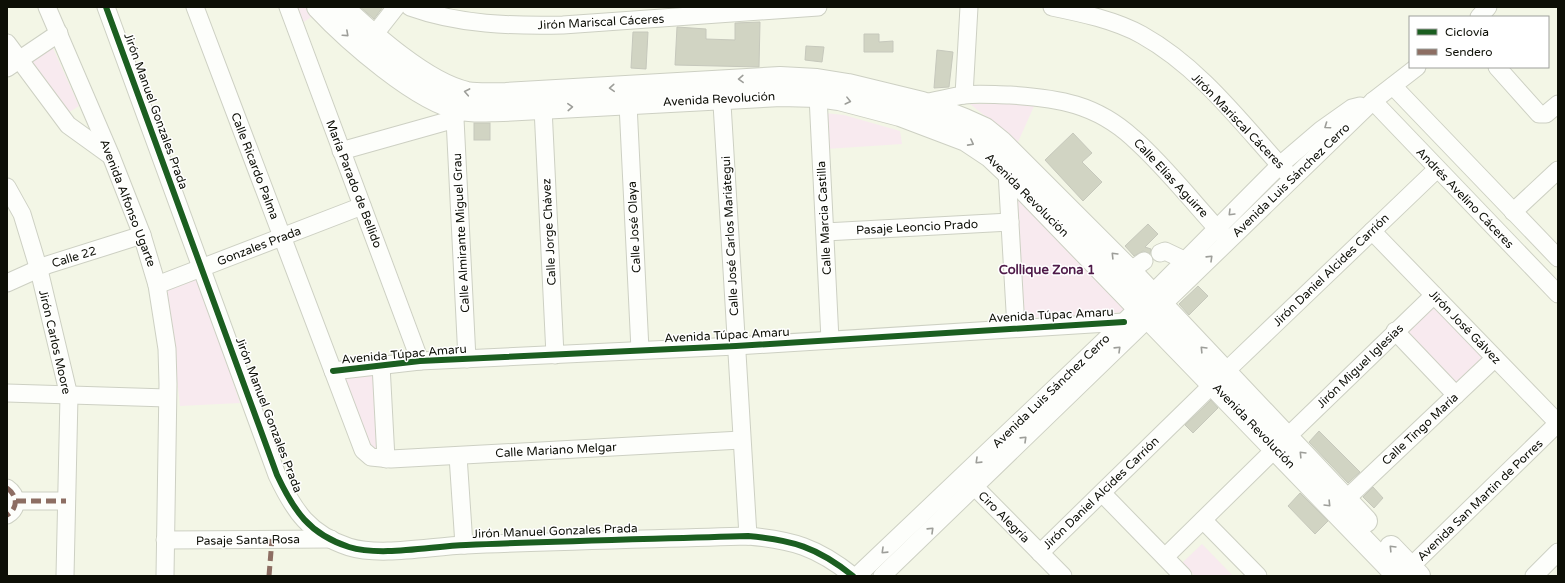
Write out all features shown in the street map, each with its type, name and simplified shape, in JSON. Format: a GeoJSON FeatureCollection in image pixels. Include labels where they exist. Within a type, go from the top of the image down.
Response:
{"type":"FeatureCollection","features":[{"type":"Feature","properties":{"kind":"main road","name":"Avenida Revolución"},"geometry":{"type":"LineString","coordinates":[[318,7],[347,35],[390,70],[428,97],[458,114],[478,111],[628,104],[780,78],[817,80],[856,87],[922,104],[965,120],[984,129],[1001,142],[1137,266],[1145,310]]}},
{"type":"Feature","properties":{"kind":"main road","name":"Avenida Revolución"},"geometry":{"type":"LineString","coordinates":[[342,7],[374,35],[436,80],[453,89],[467,93],[721,89],[781,95],[818,96],[869,106],[940,129],[979,147],[1007,172],[1145,310],[1219,378],[1407,574]]}},
{"type":"Feature","properties":{"kind":"main road","name":"Avenida Revolución"},"geometry":{"type":"LineString","coordinates":[[1281,444],[1345,500],[1407,574]]}},
{"type":"Feature","properties":{"kind":"street","name":"Avenida Alfonso Ugarte"},"geometry":{"type":"LineString","coordinates":[[47,7],[111,156],[142,235],[157,285],[167,349],[165,576]]}},
{"type":"Feature","properties":{"kind":"street","name":"Jirón Manuel Gonzales Prada"},"geometry":{"type":"LineString","coordinates":[[106,7],[277,475],[291,504],[309,526],[331,539],[350,547],[380,551],[464,545],[748,536],[786,540],[802,545],[817,552],[853,576]]}},
{"type":"Feature","properties":{"kind":"street","name":"Calle Ricardo Palma"},"geometry":{"type":"LineString","coordinates":[[195,7],[363,450],[378,458]]}},
{"type":"Feature","properties":{"kind":"street","name":"María Parado de Bellido"},"geometry":{"type":"LineString","coordinates":[[288,7],[420,361]]}},
{"type":"Feature","properties":{"kind":"street"},"geometry":{"type":"LineString","coordinates":[[374,35],[396,7]]}},
{"type":"Feature","properties":{"kind":"street","name":"Jirón Mariscal Cáceres"},"geometry":{"type":"LineString","coordinates":[[410,7],[425,13],[475,23],[535,26],[571,25],[818,7]]}},
{"type":"Feature","properties":{"kind":"street"},"geometry":{"type":"LineString","coordinates":[[964,95],[969,7]]}},
{"type":"Feature","properties":{"kind":"street","name":"Jirón Mariscal Cáceres"},"geometry":{"type":"LineString","coordinates":[[1052,7],[1118,25],[1141,35],[1168,52],[1221,99],[1293,179]]}},
{"type":"Feature","properties":{"kind":"street"},"geometry":{"type":"LineString","coordinates":[[1472,7],[1477,16]]}},
{"type":"Feature","properties":{"kind":"street"},"geometry":{"type":"LineString","coordinates":[[1479,16],[1488,7]]}},
{"type":"Feature","properties":{"kind":"street"},"geometry":{"type":"LineString","coordinates":[[13,64],[59,33]]}},
{"type":"Feature","properties":{"kind":"street"},"geometry":{"type":"LineString","coordinates":[[7,43],[13,64],[68,125],[111,156]]}},
{"type":"Feature","properties":{"kind":"street","name":"Avenida Luis Sánchez Cerro"},"geometry":{"type":"LineString","coordinates":[[857,576],[963,475],[1145,310],[1229,240],[1373,101],[1416,68]]}},
{"type":"Feature","properties":{"kind":"street"},"geometry":{"type":"LineString","coordinates":[[1498,68],[1539,114],[1546,114],[1558,104]]}},
{"type":"Feature","properties":{"kind":"street","name":"Andrés Avelino Cáceres"},"geometry":{"type":"LineString","coordinates":[[1393,86],[1558,258]]}},
{"type":"Feature","properties":{"kind":"street","name":"Calle José Carlos Mariátegui"},"geometry":{"type":"LineString","coordinates":[[721,89],[748,536]]}},
{"type":"Feature","properties":{"kind":"street","name":"Calle Elías Aguirre"},"geometry":{"type":"LineString","coordinates":[[922,104],[964,95],[1001,95],[1050,98],[1072,102],[1090,109],[1114,123],[1152,155],[1229,240]]}},
{"type":"Feature","properties":{"kind":"street","name":"Calle Marcia Castilla"},"geometry":{"type":"LineString","coordinates":[[818,96],[830,340]]}},
{"type":"Feature","properties":{"kind":"street","name":"Avenida Luis Sánchez Cerro"},"geometry":{"type":"LineString","coordinates":[[882,576],[975,487],[1145,310],[1184,260],[1280,165],[1333,121],[1352,108],[1373,101]]}},
{"type":"Feature","properties":{"kind":"street","name":"Andrés Avelino Cáceres"},"geometry":{"type":"LineString","coordinates":[[1373,101],[1558,294]]}},
{"type":"Feature","properties":{"kind":"street","name":"Calle José Olaya"},"geometry":{"type":"LineString","coordinates":[[628,104],[640,350]]}},
{"type":"Feature","properties":{"kind":"street","name":"Calle Jorge Chávez"},"geometry":{"type":"LineString","coordinates":[[543,108],[555,355]]}},
{"type":"Feature","properties":{"kind":"street"},"geometry":{"type":"LineString","coordinates":[[341,151],[458,114]]}},
{"type":"Feature","properties":{"kind":"street","name":"Calle Almirante Miguel Grau"},"geometry":{"type":"LineString","coordinates":[[458,114],[467,359]]}},
{"type":"Feature","properties":{"kind":"street","name":"Jirón Daniel Alcides Carrión"},"geometry":{"type":"LineString","coordinates":[[1040,553],[1437,168]]}},
{"type":"Feature","properties":{"kind":"street"},"geometry":{"type":"LineString","coordinates":[[1513,212],[1558,170]]}},
{"type":"Feature","properties":{"kind":"street"},"geometry":{"type":"LineString","coordinates":[[1007,172],[1016,328]]}},
{"type":"Feature","properties":{"kind":"street","name":"Jirón Carlos Moore"},"geometry":{"type":"LineString","coordinates":[[7,187],[22,214],[38,270],[69,396],[65,576]]}},
{"type":"Feature","properties":{"kind":"street","name":"Gonzales Prada"},"geometry":{"type":"LineString","coordinates":[[157,285],[362,206]]}},
{"type":"Feature","properties":{"kind":"street","name":"Pasaje Leoncio Prado"},"geometry":{"type":"LineString","coordinates":[[825,232],[1010,222]]}},
{"type":"Feature","properties":{"kind":"street","name":"Jirón José Gálvez"},"geometry":{"type":"LineString","coordinates":[[1372,231],[1558,423]]}},
{"type":"Feature","properties":{"kind":"street","name":"Calle 22"},"geometry":{"type":"LineString","coordinates":[[7,283],[46,265],[142,235]]}},
{"type":"Feature","properties":{"kind":"street"},"geometry":{"type":"LineString","coordinates":[[1160,253],[1165,251],[1184,260]]}},
{"type":"Feature","properties":{"kind":"street","name":"Jirón Miguel Iglesias"},"geometry":{"type":"LineString","coordinates":[[1165,557],[1434,294]]}},
{"type":"Feature","properties":{"kind":"street","name":"Avenida Túpac Amaru"},"geometry":{"type":"LineString","coordinates":[[333,371],[420,361],[736,346],[1016,328],[1145,310]]}},
{"type":"Feature","properties":{"kind":"street"},"geometry":{"type":"LineString","coordinates":[[1396,331],[1456,395]]}},
{"type":"Feature","properties":{"kind":"street","name":"Calle Tingo María"},"geometry":{"type":"LineString","coordinates":[[1345,500],[1495,358]]}},
{"type":"Feature","properties":{"kind":"street"},"geometry":{"type":"LineString","coordinates":[[378,458],[381,365]]}},
{"type":"Feature","properties":{"kind":"street"},"geometry":{"type":"LineString","coordinates":[[7,392],[69,396],[167,398]]}},
{"type":"Feature","properties":{"kind":"street","name":"Avenida San Martin de Porres"},"geometry":{"type":"LineString","coordinates":[[1407,574],[1558,423]]}},
{"type":"Feature","properties":{"kind":"street","name":"Calle Mariano Melgar"},"geometry":{"type":"LineString","coordinates":[[378,458],[458,456],[741,440]]}},
{"type":"Feature","properties":{"kind":"street"},"geometry":{"type":"LineString","coordinates":[[458,456],[464,545]]}},
{"type":"Feature","properties":{"kind":"street","name":"Ciro Alegría"},"geometry":{"type":"LineString","coordinates":[[963,475],[1062,576]]}},
{"type":"Feature","properties":{"kind":"street"},"geometry":{"type":"LineString","coordinates":[[1102,492],[1183,576]]}},
{"type":"Feature","properties":{"kind":"street"},"geometry":{"type":"LineString","coordinates":[[10,501],[66,501]]}},
{"type":"Feature","properties":{"kind":"street"},"geometry":{"type":"LineString","coordinates":[[1202,520],[1258,576]]}},
{"type":"Feature","properties":{"kind":"street","name":"Pasaje Santa Rosa"},"geometry":{"type":"LineString","coordinates":[[165,540],[331,539]]}},
{"type":"Feature","properties":{"kind":"street"},"geometry":{"type":"LineString","coordinates":[[1534,576],[1558,552]]}},
{"type":"Feature","properties":{"kind":"shaded area"},"geometry":{"type":"Polygon","coordinates":[[[291,7],[306,7],[314,15],[298,26],[291,7]]]}},
{"type":"Feature","properties":{"kind":"shaded area"},"geometry":{"type":"Polygon","coordinates":[[[52,46],[79,106],[66,114],[27,61],[52,46]]]}},
{"type":"Feature","properties":{"kind":"shaded area"},"geometry":{"type":"Polygon","coordinates":[[[970,104],[1035,104],[1018,142],[970,104]]]}},
{"type":"Feature","properties":{"kind":"shaded area"},"geometry":{"type":"Polygon","coordinates":[[[824,113],[844,115],[900,131],[902,144],[826,149],[824,113]]]}},
{"type":"Feature","properties":{"kind":"shaded area"},"geometry":{"type":"Polygon","coordinates":[[[1017,195],[1128,312],[1024,318],[1017,195]]]}},
{"type":"Feature","properties":{"kind":"shaded area"},"geometry":{"type":"Polygon","coordinates":[[[198,279],[240,403],[180,406],[167,290],[198,279]]]}},
{"type":"Feature","properties":{"kind":"shaded area"},"geometry":{"type":"Polygon","coordinates":[[[1434,303],[1485,357],[1456,385],[1404,331],[1434,303]]]}},
{"type":"Feature","properties":{"kind":"shaded area"},"geometry":{"type":"Polygon","coordinates":[[[377,374],[383,455],[369,452],[342,381],[345,376],[377,374]]]}},
{"type":"Feature","properties":{"kind":"shaded area"},"geometry":{"type":"Polygon","coordinates":[[[1202,544],[1233,576],[1195,576],[1182,563],[1202,544]]]}},
{"type":"Feature","properties":{"kind":"building"},"geometry":{"type":"Polygon","coordinates":[[[360,7],[383,7],[374,19],[360,7]]]}},
{"type":"Feature","properties":{"kind":"building"},"geometry":{"type":"Polygon","coordinates":[[[760,22],[759,67],[675,65],[677,27],[706,29],[706,39],[735,40],[735,23],[760,22]]]}},
{"type":"Feature","properties":{"kind":"building"},"geometry":{"type":"Polygon","coordinates":[[[633,32],[648,32],[646,69],[631,68],[633,32]]]}},
{"type":"Feature","properties":{"kind":"building"},"geometry":{"type":"Polygon","coordinates":[[[864,34],[879,34],[879,42],[893,41],[893,52],[864,52],[864,34]]]}},
{"type":"Feature","properties":{"kind":"building"},"geometry":{"type":"Polygon","coordinates":[[[806,46],[824,47],[822,62],[805,60],[806,46]]]}},
{"type":"Feature","properties":{"kind":"building"},"geometry":{"type":"Polygon","coordinates":[[[937,50],[953,52],[949,87],[934,88],[937,50]]]}},
{"type":"Feature","properties":{"kind":"building"},"geometry":{"type":"Polygon","coordinates":[[[474,123],[490,123],[490,140],[474,140],[474,123]]]}},
{"type":"Feature","properties":{"kind":"building"},"geometry":{"type":"Polygon","coordinates":[[[1073,133],[1092,153],[1082,162],[1102,182],[1083,201],[1045,160],[1073,133]]]}},
{"type":"Feature","properties":{"kind":"building"},"geometry":{"type":"Polygon","coordinates":[[[1148,224],[1158,234],[1145,247],[1151,249],[1150,254],[1143,251],[1134,256],[1125,246],[1148,224]]]}},
{"type":"Feature","properties":{"kind":"building"},"geometry":{"type":"Polygon","coordinates":[[[1198,286],[1208,296],[1189,315],[1179,304],[1198,286]]]}},
{"type":"Feature","properties":{"kind":"building"},"geometry":{"type":"Polygon","coordinates":[[[1211,400],[1218,408],[1193,433],[1185,425],[1211,400]]]}},
{"type":"Feature","properties":{"kind":"building"},"geometry":{"type":"Polygon","coordinates":[[[1319,431],[1360,472],[1348,483],[1309,442],[1319,431]]]}},
{"type":"Feature","properties":{"kind":"building"},"geometry":{"type":"Polygon","coordinates":[[[1373,487],[1383,498],[1374,508],[1363,497],[1373,487]]]}},
{"type":"Feature","properties":{"kind":"building"},"geometry":{"type":"Polygon","coordinates":[[[1300,493],[1328,521],[1315,534],[1288,506],[1300,493]]]}},
{"type":"Feature","properties":{"kind":"marked path"},"geometry":{"type":"LineString","coordinates":[[7,488],[15,498],[15,505],[11,512],[7,515]]}},
{"type":"Feature","properties":{"kind":"marked path"},"geometry":{"type":"LineString","coordinates":[[16,501],[66,501]]}},
{"type":"Feature","properties":{"kind":"marked path"},"geometry":{"type":"LineString","coordinates":[[269,576],[272,539]]}},
{"type":"Feature","properties":{"kind":"cycle path"},"geometry":{"type":"LineString","coordinates":[[106,7],[277,475],[290,500],[304,520],[313,528],[335,542],[362,550],[376,551],[466,545],[748,536],[778,540],[804,547],[828,558],[853,576]]}},
{"type":"Feature","properties":{"kind":"cycle path"},"geometry":{"type":"LineString","coordinates":[[333,371],[420,361],[736,346],[1124,322]]}},
{"type":"Feature","properties":{"kind":"district","name":"Collique Zona 1"},"geometry":{"type":"Point","coordinates":[1047,269]}}]}
